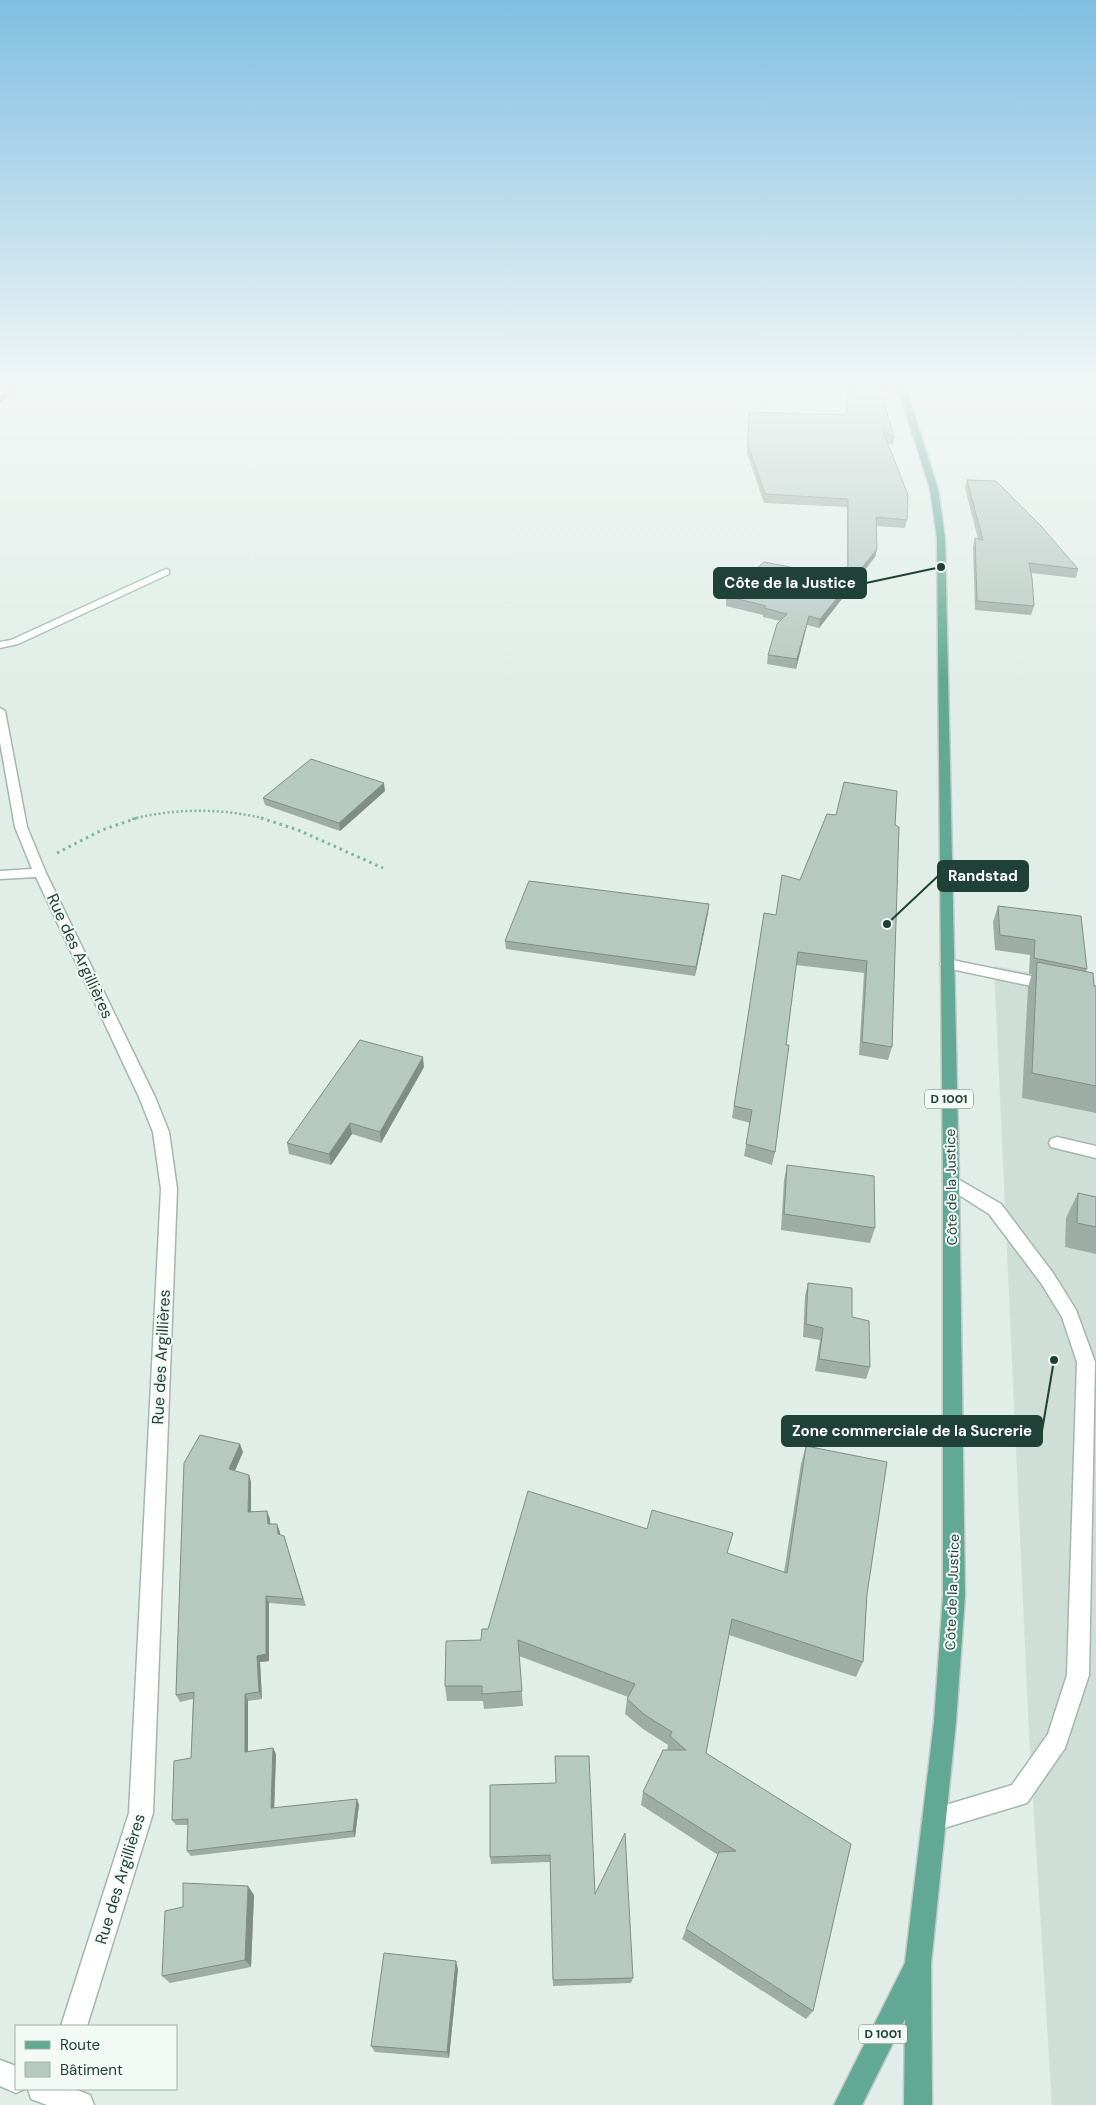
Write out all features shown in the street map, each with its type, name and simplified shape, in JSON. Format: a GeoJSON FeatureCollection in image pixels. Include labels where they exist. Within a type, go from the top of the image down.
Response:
{"type":"FeatureCollection","features":[{"type":"Feature","properties":{"kind":"main road","name":"Côte de la Justice"},"geometry":{"type":"LineString","coordinates":[[918,2105],[918,1964],[945,1722],[954,1596],[951,1181],[941,538],[932,483]]}},
{"type":"Feature","properties":{"kind":"main road","name":"Côte de la Justice"},"geometry":{"type":"LineString","coordinates":[[848,2105],[918,1964]]}},
{"type":"Feature","properties":{"kind":"street"},"geometry":{"type":"LineString","coordinates":[[0,645],[14,642],[166,572]]}},
{"type":"Feature","properties":{"kind":"street","name":"Rue des Argillières"},"geometry":{"type":"LineString","coordinates":[[0,711],[21,827],[38,868],[147,1098],[161,1132],[169,1190],[141,1813],[74,2025]]}},
{"type":"Feature","properties":{"kind":"street"},"geometry":{"type":"LineString","coordinates":[[0,875],[38,868]]}},
{"type":"Feature","properties":{"kind":"street"},"geometry":{"type":"LineString","coordinates":[[947,964],[1068,988]]}},
{"type":"Feature","properties":{"kind":"street"},"geometry":{"type":"LineString","coordinates":[[1057,1143],[1096,1152]]}},
{"type":"Feature","properties":{"kind":"street"},"geometry":{"type":"LineString","coordinates":[[934,1819],[1019,1795],[1057,1740],[1078,1675],[1084,1454],[1086,1362],[1070,1316],[1047,1278],[995,1209],[951,1181]]}},
{"type":"Feature","properties":{"kind":"street"},"geometry":{"type":"LineString","coordinates":[[0,2073],[15,2079]]}},
{"type":"Feature","properties":{"kind":"street"},"geometry":{"type":"LineString","coordinates":[[47,2090],[80,2105]]}},
{"type":"Feature","properties":{"kind":"path"},"geometry":{"type":"LineString","coordinates":[[38,868],[110,826],[151,815],[196,810],[220,810],[270,820],[383,868]]}},
{"type":"Feature","properties":{"kind":"shaded area"},"geometry":{"type":"Polygon","coordinates":[[[994,966],[1096,985],[1096,2105],[1052,2105],[1029,1734],[994,966]]]}},
{"type":"Feature","properties":{"kind":"building"},"geometry":{"type":"Polygon","coordinates":[[[761,483],[903,483],[908,495],[907,520],[876,517],[877,549],[820,619],[809,616],[797,659],[768,655],[777,624],[787,614],[764,608],[766,606],[726,596],[764,562],[848,578],[848,499],[765,494],[761,483]]]}},
{"type":"Feature","properties":{"kind":"building"},"geometry":{"type":"Polygon","coordinates":[[[968,483],[998,483],[1041,526],[1078,569],[1029,563],[1034,606],[977,601],[975,538],[983,540],[968,483]]]}},
{"type":"Feature","properties":{"kind":"building"},"geometry":{"type":"Polygon","coordinates":[[[311,759],[384,783],[339,823],[263,798],[311,759]]]}},
{"type":"Feature","properties":{"kind":"building"},"geometry":{"type":"Polygon","coordinates":[[[844,782],[897,791],[895,825],[899,827],[892,1047],[862,1042],[867,961],[798,952],[786,1045],[789,1045],[775,1152],[746,1144],[752,1110],[734,1106],[764,913],[776,915],[782,875],[800,880],[827,814],[836,815],[844,782]]]}},
{"type":"Feature","properties":{"kind":"building"},"geometry":{"type":"Polygon","coordinates":[[[529,881],[709,904],[696,967],[505,941],[529,881]]]}},
{"type":"Feature","properties":{"kind":"building"},"geometry":{"type":"Polygon","coordinates":[[[998,906],[1081,916],[1087,969],[1034,958],[1035,940],[1000,935],[998,906]]]}},
{"type":"Feature","properties":{"kind":"building"},"geometry":{"type":"Polygon","coordinates":[[[1037,962],[1093,973],[1094,986],[1096,986],[1096,1086],[1032,1073],[1037,962]]]}},
{"type":"Feature","properties":{"kind":"building"},"geometry":{"type":"Polygon","coordinates":[[[360,1040],[423,1057],[380,1132],[350,1123],[329,1154],[287,1143],[360,1040]]]}},
{"type":"Feature","properties":{"kind":"building"},"geometry":{"type":"Polygon","coordinates":[[[787,1165],[874,1176],[875,1228],[784,1214],[787,1165]]]}},
{"type":"Feature","properties":{"kind":"building"},"geometry":{"type":"Polygon","coordinates":[[[1078,1193],[1096,1197],[1096,1227],[1077,1223],[1078,1193]]]}},
{"type":"Feature","properties":{"kind":"building"},"geometry":{"type":"Polygon","coordinates":[[[808,1283],[852,1288],[852,1317],[869,1321],[870,1367],[819,1359],[823,1328],[806,1324],[808,1283]]]}},
{"type":"Feature","properties":{"kind":"building"},"geometry":{"type":"Polygon","coordinates":[[[200,1435],[240,1444],[229,1469],[249,1475],[248,1512],[267,1511],[268,1524],[277,1524],[278,1534],[284,1536],[303,1599],[266,1596],[266,1654],[257,1656],[259,1692],[245,1694],[245,1752],[273,1748],[271,1808],[357,1799],[353,1831],[187,1851],[188,1819],[172,1820],[174,1761],[191,1758],[194,1692],[176,1695],[184,1463],[200,1435]]]}},
{"type":"Feature","properties":{"kind":"building"},"geometry":{"type":"Polygon","coordinates":[[[806,1446],[887,1462],[867,1594],[863,1662],[732,1619],[706,1753],[851,1844],[813,2011],[686,1929],[719,1852],[736,1851],[643,1792],[663,1750],[686,1750],[670,1736],[672,1732],[645,1715],[627,1699],[635,1684],[518,1640],[522,1691],[482,1694],[482,1686],[445,1686],[446,1641],[481,1640],[482,1629],[488,1629],[528,1491],[647,1529],[652,1510],[733,1533],[727,1553],[787,1573],[806,1446]]]}},
{"type":"Feature","properties":{"kind":"building"},"geometry":{"type":"Polygon","coordinates":[[[555,1756],[589,1756],[595,1894],[625,1833],[633,1978],[553,1980],[550,1855],[490,1857],[490,1785],[556,1783],[555,1756]]]}},
{"type":"Feature","properties":{"kind":"building"},"geometry":{"type":"Polygon","coordinates":[[[183,1883],[248,1886],[245,1960],[162,1976],[165,1911],[183,1907],[183,1883]]]}},
{"type":"Feature","properties":{"kind":"building"},"geometry":{"type":"Polygon","coordinates":[[[384,1953],[456,1961],[447,2052],[371,2046],[384,1953]]]}},
{"type":"Feature","properties":{"kind":"place","name":"Côte de la Justice"},"geometry":{"type":"Point","coordinates":[941,567]}},
{"type":"Feature","properties":{"kind":"place","name":"Randstad"},"geometry":{"type":"Point","coordinates":[887,924]}},
{"type":"Feature","properties":{"kind":"place","name":"Zone commerciale de la Sucrerie"},"geometry":{"type":"Point","coordinates":[1054,1360]}}]}
